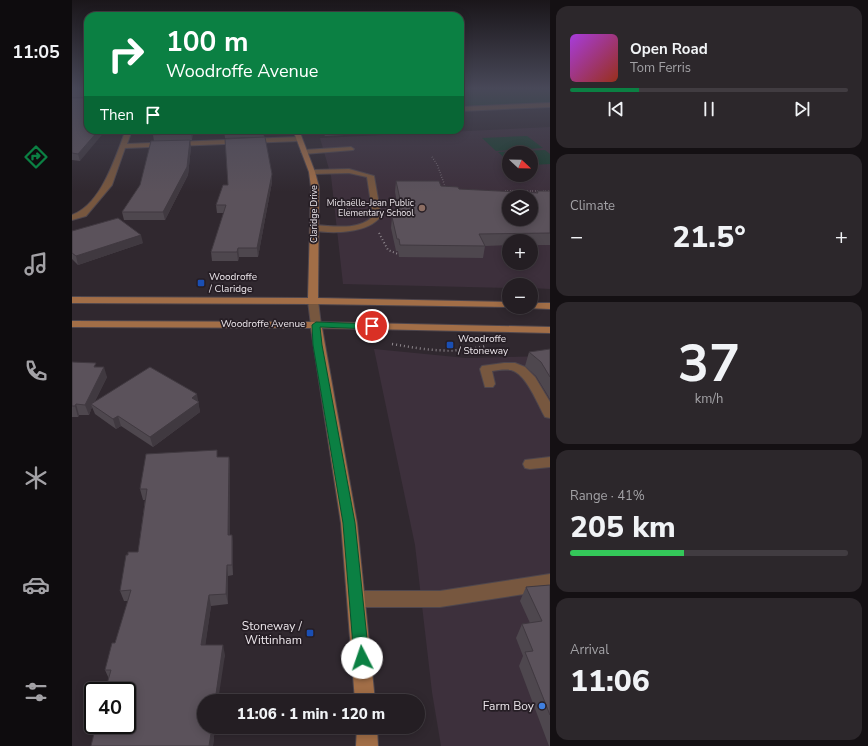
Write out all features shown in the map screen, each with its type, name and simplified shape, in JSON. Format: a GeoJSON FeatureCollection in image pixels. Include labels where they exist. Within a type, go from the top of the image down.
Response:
{"type":"FeatureCollection","features":[{"type":"Feature","properties":{"kind":"street"},"geometry":{"type":"LineString","coordinates":[[72,218],[83,214],[109,183],[128,134]]}},
{"type":"Feature","properties":{"kind":"street","name":"Claridge Drive"},"geometry":{"type":"LineString","coordinates":[[297,134],[312,172],[315,187],[313,301]]}},
{"type":"Feature","properties":{"kind":"street"},"geometry":{"type":"LineString","coordinates":[[123,146],[299,139]]}},
{"type":"Feature","properties":{"kind":"street"},"geometry":{"type":"LineString","coordinates":[[304,152],[351,150]]}},
{"type":"Feature","properties":{"kind":"street"},"geometry":{"type":"LineString","coordinates":[[312,172],[349,172],[370,176],[376,216],[374,221],[365,227],[314,228]]}},
{"type":"Feature","properties":{"kind":"street"},"geometry":{"type":"LineString","coordinates":[[72,300],[313,301],[502,305]]}},
{"type":"Feature","properties":{"kind":"street"},"geometry":{"type":"LineString","coordinates":[[313,301],[318,345],[349,523],[364,694]]}},
{"type":"Feature","properties":{"kind":"street"},"geometry":{"type":"LineString","coordinates":[[538,306],[550,306]]}},
{"type":"Feature","properties":{"kind":"street","name":"Woodroffe Avenue"},"geometry":{"type":"LineString","coordinates":[[72,324],[316,325],[550,330]]}},
{"type":"Feature","properties":{"kind":"street"},"geometry":{"type":"LineString","coordinates":[[489,384],[486,370],[500,366],[516,367],[528,377],[550,414]]}},
{"type":"Feature","properties":{"kind":"street"},"geometry":{"type":"LineString","coordinates":[[530,464],[550,462]]}},
{"type":"Feature","properties":{"kind":"street"},"geometry":{"type":"LineString","coordinates":[[357,599],[440,599],[550,582]]}},
{"type":"Feature","properties":{"kind":"street"},"geometry":{"type":"LineString","coordinates":[[367,734],[367,746]]}},
{"type":"Feature","properties":{"kind":"path"},"geometry":{"type":"LineString","coordinates":[[432,157],[437,164],[447,191]]}},
{"type":"Feature","properties":{"kind":"path"},"geometry":{"type":"LineString","coordinates":[[538,191],[550,191]]}},
{"type":"Feature","properties":{"kind":"path"},"geometry":{"type":"LineString","coordinates":[[328,203],[360,213]]}},
{"type":"Feature","properties":{"kind":"path"},"geometry":{"type":"LineString","coordinates":[[378,229],[387,251],[398,254]]}},
{"type":"Feature","properties":{"kind":"path"},"geometry":{"type":"LineString","coordinates":[[388,343],[435,351],[464,351],[491,345]]}},
{"type":"Feature","properties":{"kind":"shaded area","name":"Michaëlle-Jean Public Elementary School"},"geometry":{"type":"Polygon","coordinates":[[[550,127],[550,289],[538,288],[538,278],[502,278],[502,288],[343,284],[331,176],[320,138],[404,134],[464,134],[464,131],[550,127]]]}},
{"type":"Feature","properties":{"kind":"shaded area"},"geometry":{"type":"Polygon","coordinates":[[[374,349],[466,358],[550,356],[550,746],[441,746],[432,692],[415,545],[374,349]]]}},
{"type":"Feature","properties":{"kind":"green space"},"geometry":{"type":"Polygon","coordinates":[[[527,136],[543,148],[538,148],[538,146],[502,146],[502,151],[496,151],[482,138],[527,136]]]}},
{"type":"Feature","properties":{"kind":"green space"},"geometry":{"type":"Polygon","coordinates":[[[538,150],[545,150],[550,154],[550,164],[538,165],[538,150]]]}},
{"type":"Feature","properties":{"kind":"building"},"geometry":{"type":"Polygon","coordinates":[[[72,123],[84,123],[84,134],[96,134],[78,154],[72,153],[72,123]]]}},
{"type":"Feature","properties":{"kind":"building"},"geometry":{"type":"Polygon","coordinates":[[[265,137],[272,174],[257,248],[238,248],[237,252],[211,252],[226,205],[216,205],[223,185],[228,185],[225,139],[265,137]]]}},
{"type":"Feature","properties":{"kind":"building"},"geometry":{"type":"Polygon","coordinates":[[[190,140],[187,167],[163,212],[122,212],[140,185],[151,141],[190,140]]]}},
{"type":"Feature","properties":{"kind":"building"},"geometry":{"type":"Polygon","coordinates":[[[396,181],[439,181],[441,186],[458,187],[459,189],[502,191],[502,226],[538,226],[538,191],[550,191],[550,233],[479,234],[485,246],[400,245],[399,239],[397,239],[392,217],[398,217],[396,208],[402,208],[396,181]]]}},
{"type":"Feature","properties":{"kind":"building"},"geometry":{"type":"Polygon","coordinates":[[[118,218],[141,235],[76,256],[72,253],[72,231],[118,218]]]}},
{"type":"Feature","properties":{"kind":"building"},"geometry":{"type":"Polygon","coordinates":[[[550,349],[550,377],[541,362],[529,352],[550,349]]]}},
{"type":"Feature","properties":{"kind":"building"},"geometry":{"type":"Polygon","coordinates":[[[72,362],[96,363],[94,367],[104,367],[85,405],[76,404],[75,406],[72,406],[72,362]]]}},
{"type":"Feature","properties":{"kind":"building"},"geometry":{"type":"Polygon","coordinates":[[[150,367],[197,394],[192,398],[199,402],[150,437],[118,416],[113,419],[91,404],[150,367]]]}},
{"type":"Feature","properties":{"kind":"building"},"geometry":{"type":"Polygon","coordinates":[[[217,450],[217,457],[229,457],[228,535],[232,535],[232,565],[227,565],[226,594],[209,595],[201,645],[223,645],[216,694],[197,694],[197,734],[211,734],[209,746],[91,746],[94,734],[136,734],[136,682],[108,682],[111,670],[105,670],[112,643],[115,643],[131,590],[120,591],[126,555],[128,555],[128,552],[138,552],[147,489],[140,489],[146,454],[217,450]]]}},
{"type":"Feature","properties":{"kind":"building"},"geometry":{"type":"Polygon","coordinates":[[[550,585],[550,715],[525,652],[533,651],[522,624],[542,621],[526,587],[550,585]]]}},
{"type":"Feature","properties":{"kind":"place","name":"Michaëlle-Jean Public Elementary School"},"geometry":{"type":"Point","coordinates":[422,208]}},
{"type":"Feature","properties":{"kind":"place","name":"Woodroffe / Claridge"},"geometry":{"type":"Point","coordinates":[201,283]}},
{"type":"Feature","properties":{"kind":"place","name":"Woodroffe / Stoneway"},"geometry":{"type":"Point","coordinates":[450,345]}},
{"type":"Feature","properties":{"kind":"place","name":"Stoneway / Wittinham"},"geometry":{"type":"Point","coordinates":[310,633]}},
{"type":"Feature","properties":{"kind":"place","name":"Farm Boy"},"geometry":{"type":"Point","coordinates":[542,706]}},
{"type":"Feature","properties":{"kind":"route"},"geometry":{"type":"LineString","coordinates":[[362,658],[349,523],[318,345],[316,325],[372,326]]}}]}
